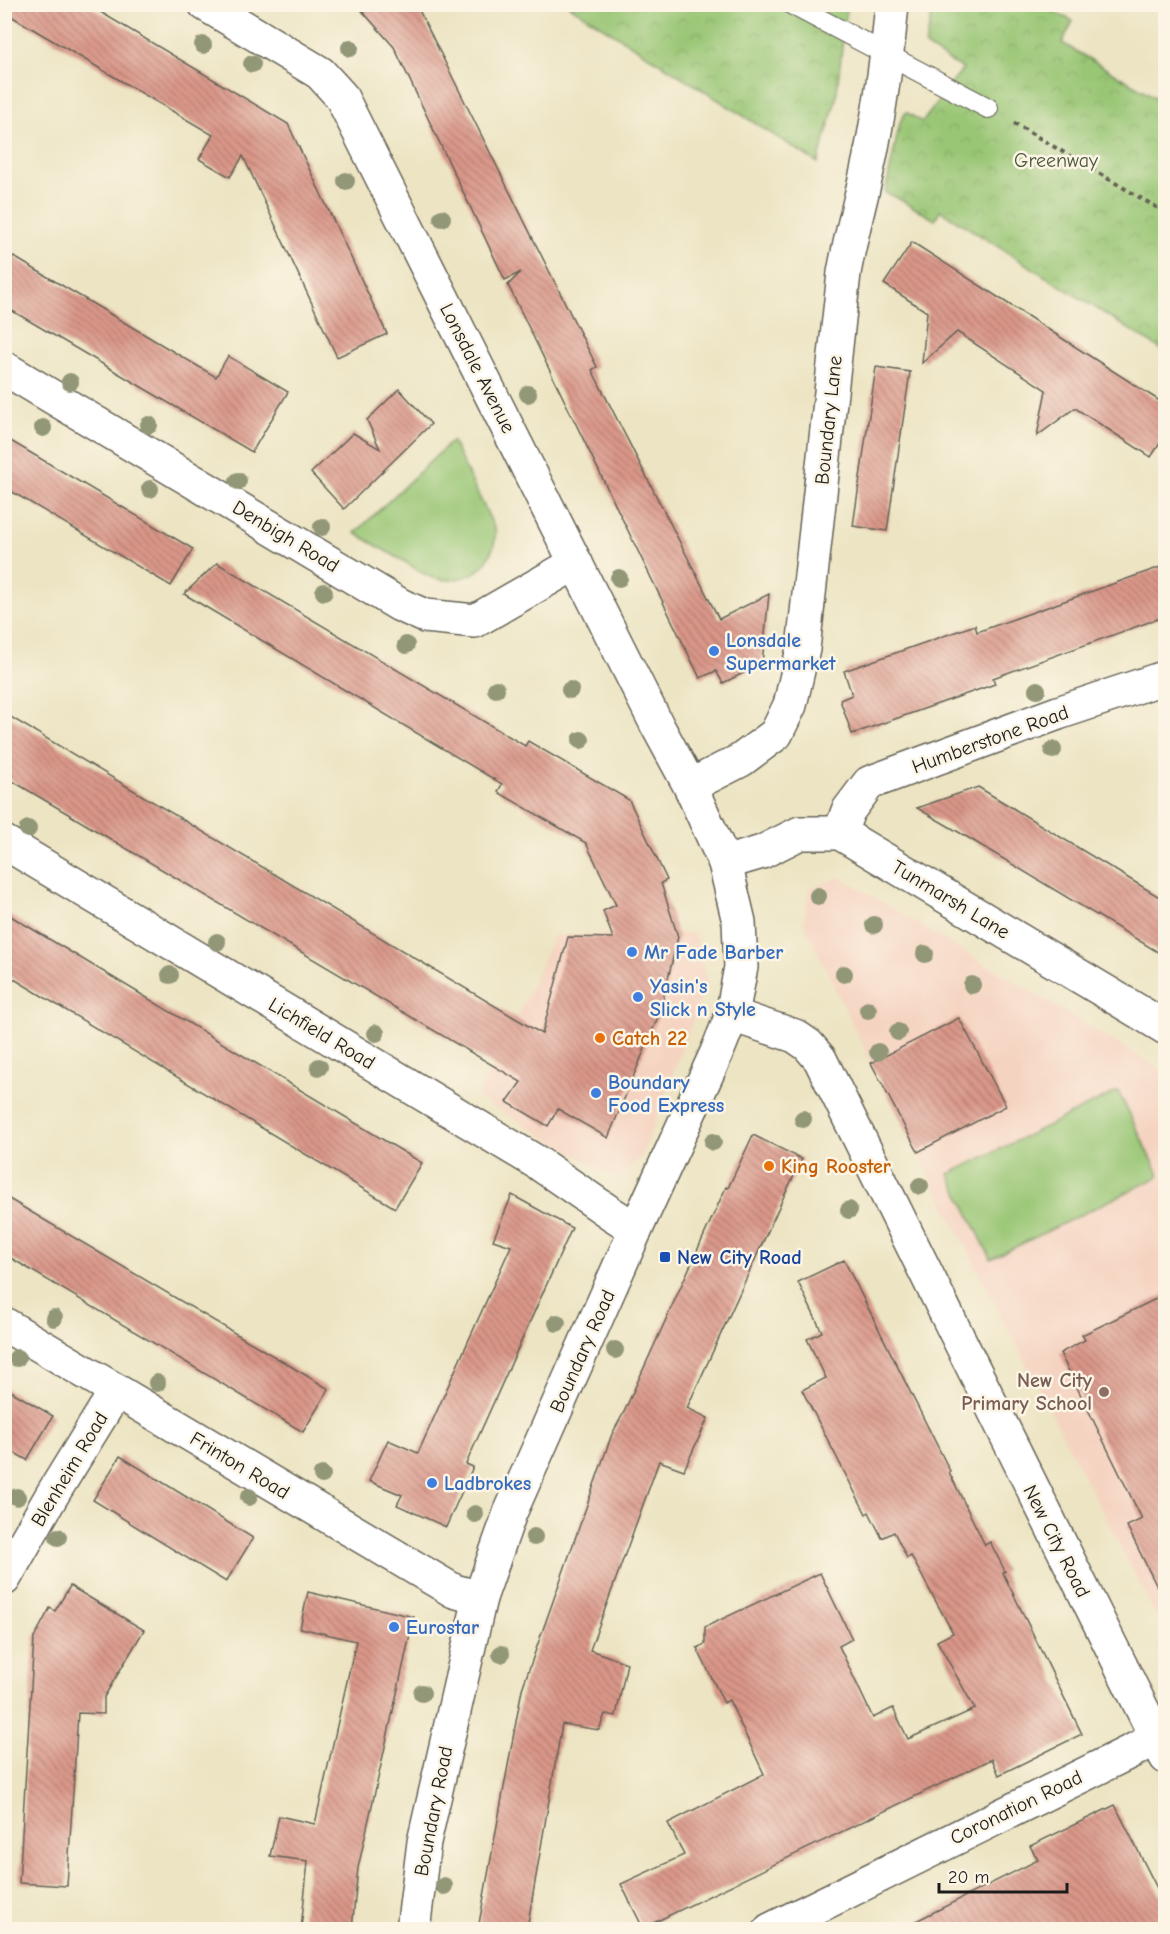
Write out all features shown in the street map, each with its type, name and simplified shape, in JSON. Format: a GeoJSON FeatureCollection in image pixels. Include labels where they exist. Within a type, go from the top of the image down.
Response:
{"type":"FeatureCollection","features":[{"type":"Feature","properties":{"kind":"street","name":"Lonsdale Avenue"},"geometry":{"type":"LineString","coordinates":[[205,4],[320,73],[341,96],[658,727],[690,786]]}},
{"type":"Feature","properties":{"kind":"street","name":"Boundary Lane"},"geometry":{"type":"LineString","coordinates":[[690,786],[741,759],[776,734],[790,705],[803,649],[844,273],[873,143],[887,55],[892,4]]}},
{"type":"Feature","properties":{"kind":"street","name":"Denbigh Road"},"geometry":{"type":"LineString","coordinates":[[4,368],[400,605],[424,616],[475,621],[576,563]]}},
{"type":"Feature","properties":{"kind":"street","name":"Humberstone Road"},"geometry":{"type":"LineString","coordinates":[[840,833],[848,811],[869,783],[1058,713],[1166,677]]}},
{"type":"Feature","properties":{"kind":"street","name":"Boundary Road"},"geometry":{"type":"LineString","coordinates":[[413,1929],[424,1842],[480,1598],[510,1513],[732,1015],[741,967],[739,922],[725,863],[690,786]]}},
{"type":"Feature","properties":{"kind":"street"},"geometry":{"type":"LineString","coordinates":[[725,863],[762,852],[800,833],[840,833]]}},
{"type":"Feature","properties":{"kind":"street","name":"Tunmarsh Lane"},"geometry":{"type":"LineString","coordinates":[[840,833],[1166,1028]]}},
{"type":"Feature","properties":{"kind":"street","name":"Lichfield Road"},"geometry":{"type":"LineString","coordinates":[[4,842],[538,1163],[636,1228]]}},
{"type":"Feature","properties":{"kind":"street","name":"New City Road"},"geometry":{"type":"LineString","coordinates":[[732,1015],[795,1036],[808,1045],[820,1059],[1162,1744]]}},
{"type":"Feature","properties":{"kind":"street","name":"Frinton Road"},"geometry":{"type":"LineString","coordinates":[[4,1324],[454,1591],[480,1598]]}},
{"type":"Feature","properties":{"kind":"street","name":"Blenheim Road"},"geometry":{"type":"LineString","coordinates":[[4,1579],[116,1390]]}},
{"type":"Feature","properties":{"kind":"street","name":"Coronation Road"},"geometry":{"type":"LineString","coordinates":[[770,1929],[1162,1744]]}},
{"type":"Feature","properties":{"kind":"lane"},"geometry":{"type":"LineString","coordinates":[[791,4],[988,108]]}},
{"type":"Feature","properties":{"kind":"path"},"geometry":{"type":"LineString","coordinates":[[988,108],[1166,213]]}},
{"type":"Feature","properties":{"kind":"shaded area","name":"New City Primary School"},"geometry":{"type":"Polygon","coordinates":[[[840,877],[1165,1072],[1165,1633],[871,1063],[804,923],[809,888],[840,877]]]}},
{"type":"Feature","properties":{"kind":"shaded area"},"geometry":{"type":"Polygon","coordinates":[[[694,933],[707,981],[642,1156],[618,1180],[477,1097],[526,999],[554,935],[694,933]]]}},
{"type":"Feature","properties":{"kind":"green space"},"geometry":{"type":"Polygon","coordinates":[[[568,5],[847,5],[836,100],[818,163],[568,5]]]}},
{"type":"Feature","properties":{"kind":"green space","name":"Greenway"},"geometry":{"type":"Polygon","coordinates":[[[934,5],[1040,5],[1073,21],[1062,43],[1165,103],[1165,352],[940,210],[935,220],[885,193],[900,122],[906,112],[922,122],[963,69],[925,46],[934,5]]]}},
{"type":"Feature","properties":{"kind":"green space"},"geometry":{"type":"Polygon","coordinates":[[[452,441],[495,529],[495,538],[490,555],[480,568],[468,576],[445,580],[424,574],[355,533],[452,441]]]}},
{"type":"Feature","properties":{"kind":"green space"},"geometry":{"type":"Polygon","coordinates":[[[1118,1091],[1160,1176],[991,1259],[949,1174],[1118,1091]]]}},
{"type":"Feature","properties":{"kind":"building"},"geometry":{"type":"Polygon","coordinates":[[[4,4],[87,4],[288,124],[387,334],[337,357],[243,156],[230,177],[199,159],[213,135],[4,12],[4,4]]]}},
{"type":"Feature","properties":{"kind":"building"},"geometry":{"type":"Polygon","coordinates":[[[356,4],[416,4],[597,367],[592,370],[719,619],[769,594],[762,664],[723,683],[716,671],[700,678],[508,285],[521,272],[505,280],[394,47],[356,4]]]}},
{"type":"Feature","properties":{"kind":"building"},"geometry":{"type":"Polygon","coordinates":[[[912,242],[1166,405],[1166,434],[1151,457],[1075,408],[1037,436],[1046,390],[957,332],[922,363],[927,312],[884,284],[912,242]]]}},
{"type":"Feature","properties":{"kind":"building"},"geometry":{"type":"Polygon","coordinates":[[[4,251],[216,377],[228,356],[288,392],[252,452],[4,306],[4,251]]]}},
{"type":"Feature","properties":{"kind":"building"},"geometry":{"type":"Polygon","coordinates":[[[876,367],[910,372],[887,531],[853,526],[876,367]]]}},
{"type":"Feature","properties":{"kind":"building"},"geometry":{"type":"Polygon","coordinates":[[[399,389],[431,424],[344,509],[311,473],[353,433],[380,449],[367,420],[399,389]]]}},
{"type":"Feature","properties":{"kind":"building"},"geometry":{"type":"Polygon","coordinates":[[[4,437],[193,549],[171,586],[4,487],[4,437]]]}},
{"type":"Feature","properties":{"kind":"building"},"geometry":{"type":"Polygon","coordinates":[[[217,563],[525,746],[528,741],[629,800],[667,880],[661,883],[678,937],[660,1012],[608,1138],[558,1109],[548,1126],[507,1102],[521,1082],[4,776],[4,713],[542,1034],[568,937],[613,938],[603,911],[616,905],[586,843],[498,792],[502,784],[184,594],[217,563]]]}},
{"type":"Feature","properties":{"kind":"building"},"geometry":{"type":"Polygon","coordinates":[[[1166,565],[1166,616],[993,678],[995,684],[852,734],[840,700],[852,695],[844,671],[975,625],[977,632],[1166,565]]]}},
{"type":"Feature","properties":{"kind":"building"},"geometry":{"type":"Polygon","coordinates":[[[978,787],[1166,901],[1166,957],[917,808],[978,787]]]}},
{"type":"Feature","properties":{"kind":"building"},"geometry":{"type":"Polygon","coordinates":[[[4,912],[422,1163],[395,1208],[4,973],[4,912]]]}},
{"type":"Feature","properties":{"kind":"building"},"geometry":{"type":"Polygon","coordinates":[[[959,1018],[1006,1106],[918,1152],[871,1063],[959,1018]]]}},
{"type":"Feature","properties":{"kind":"building"},"geometry":{"type":"Polygon","coordinates":[[[753,1135],[802,1159],[687,1408],[708,1418],[684,1470],[659,1461],[590,1650],[627,1663],[616,1716],[605,1714],[599,1730],[562,1724],[527,1929],[478,1929],[522,1689],[612,1434],[726,1187],[728,1188],[753,1135]]]}},
{"type":"Feature","properties":{"kind":"building"},"geometry":{"type":"Polygon","coordinates":[[[512,1195],[572,1228],[466,1464],[473,1467],[446,1527],[397,1505],[402,1495],[369,1481],[388,1440],[418,1453],[511,1246],[493,1240],[512,1195]]]}},
{"type":"Feature","properties":{"kind":"building"},"geometry":{"type":"Polygon","coordinates":[[[4,1196],[329,1389],[303,1432],[4,1254],[4,1196]]]}},
{"type":"Feature","properties":{"kind":"building"},"geometry":{"type":"Polygon","coordinates":[[[844,1260],[985,1545],[990,1542],[1005,1571],[1003,1573],[1082,1734],[999,1775],[992,1759],[643,1928],[621,1884],[684,1855],[668,1823],[764,1774],[729,1700],[724,1703],[697,1648],[705,1644],[705,1627],[820,1573],[852,1639],[839,1646],[873,1718],[893,1708],[908,1739],[975,1709],[937,1641],[953,1633],[911,1556],[907,1558],[894,1532],[882,1538],[869,1512],[866,1514],[802,1390],[826,1378],[807,1339],[822,1332],[798,1282],[844,1260]]]}},
{"type":"Feature","properties":{"kind":"building"},"geometry":{"type":"Polygon","coordinates":[[[1166,1294],[1166,1605],[1127,1526],[1142,1519],[1060,1353],[1085,1340],[1082,1335],[1166,1294]]]}},
{"type":"Feature","properties":{"kind":"building"},"geometry":{"type":"Polygon","coordinates":[[[4,1387],[53,1416],[27,1460],[4,1447],[4,1387]]]}},
{"type":"Feature","properties":{"kind":"building"},"geometry":{"type":"Polygon","coordinates":[[[120,1456],[253,1538],[226,1582],[93,1500],[120,1456]]]}},
{"type":"Feature","properties":{"kind":"building"},"geometry":{"type":"Polygon","coordinates":[[[70,1586],[144,1630],[104,1697],[104,1714],[78,1713],[67,1886],[19,1883],[34,1638],[50,1608],[55,1611],[70,1586]]]}},
{"type":"Feature","properties":{"kind":"building"},"geometry":{"type":"Polygon","coordinates":[[[308,1592],[414,1617],[358,1868],[352,1929],[301,1929],[308,1861],[270,1856],[279,1816],[315,1824],[356,1641],[300,1628],[308,1592]]]}},
{"type":"Feature","properties":{"kind":"building"},"geometry":{"type":"Polygon","coordinates":[[[1115,1805],[1166,1906],[1166,1929],[900,1929],[1038,1860],[1030,1846],[1115,1805]]]}},
{"type":"Feature","properties":{"kind":"place","name":"Lonsdale Supermarket"},"geometry":{"type":"Point","coordinates":[714,651]}},
{"type":"Feature","properties":{"kind":"place","name":"Mr Fade Barber"},"geometry":{"type":"Point","coordinates":[632,952]}},
{"type":"Feature","properties":{"kind":"place","name":"Yasin's Slick n Style"},"geometry":{"type":"Point","coordinates":[638,997]}},
{"type":"Feature","properties":{"kind":"place","name":"Catch 22"},"geometry":{"type":"Point","coordinates":[600,1038]}},
{"type":"Feature","properties":{"kind":"place","name":"Boundary Food Express"},"geometry":{"type":"Point","coordinates":[596,1093]}},
{"type":"Feature","properties":{"kind":"place","name":"King Rooster"},"geometry":{"type":"Point","coordinates":[769,1166]}},
{"type":"Feature","properties":{"kind":"place","name":"New City Road"},"geometry":{"type":"Point","coordinates":[665,1257]}},
{"type":"Feature","properties":{"kind":"place","name":"New City Primary School"},"geometry":{"type":"Point","coordinates":[1104,1392]}},
{"type":"Feature","properties":{"kind":"place","name":"Ladbrokes"},"geometry":{"type":"Point","coordinates":[432,1483]}},
{"type":"Feature","properties":{"kind":"place","name":"Eurostar"},"geometry":{"type":"Point","coordinates":[394,1627]}}]}
